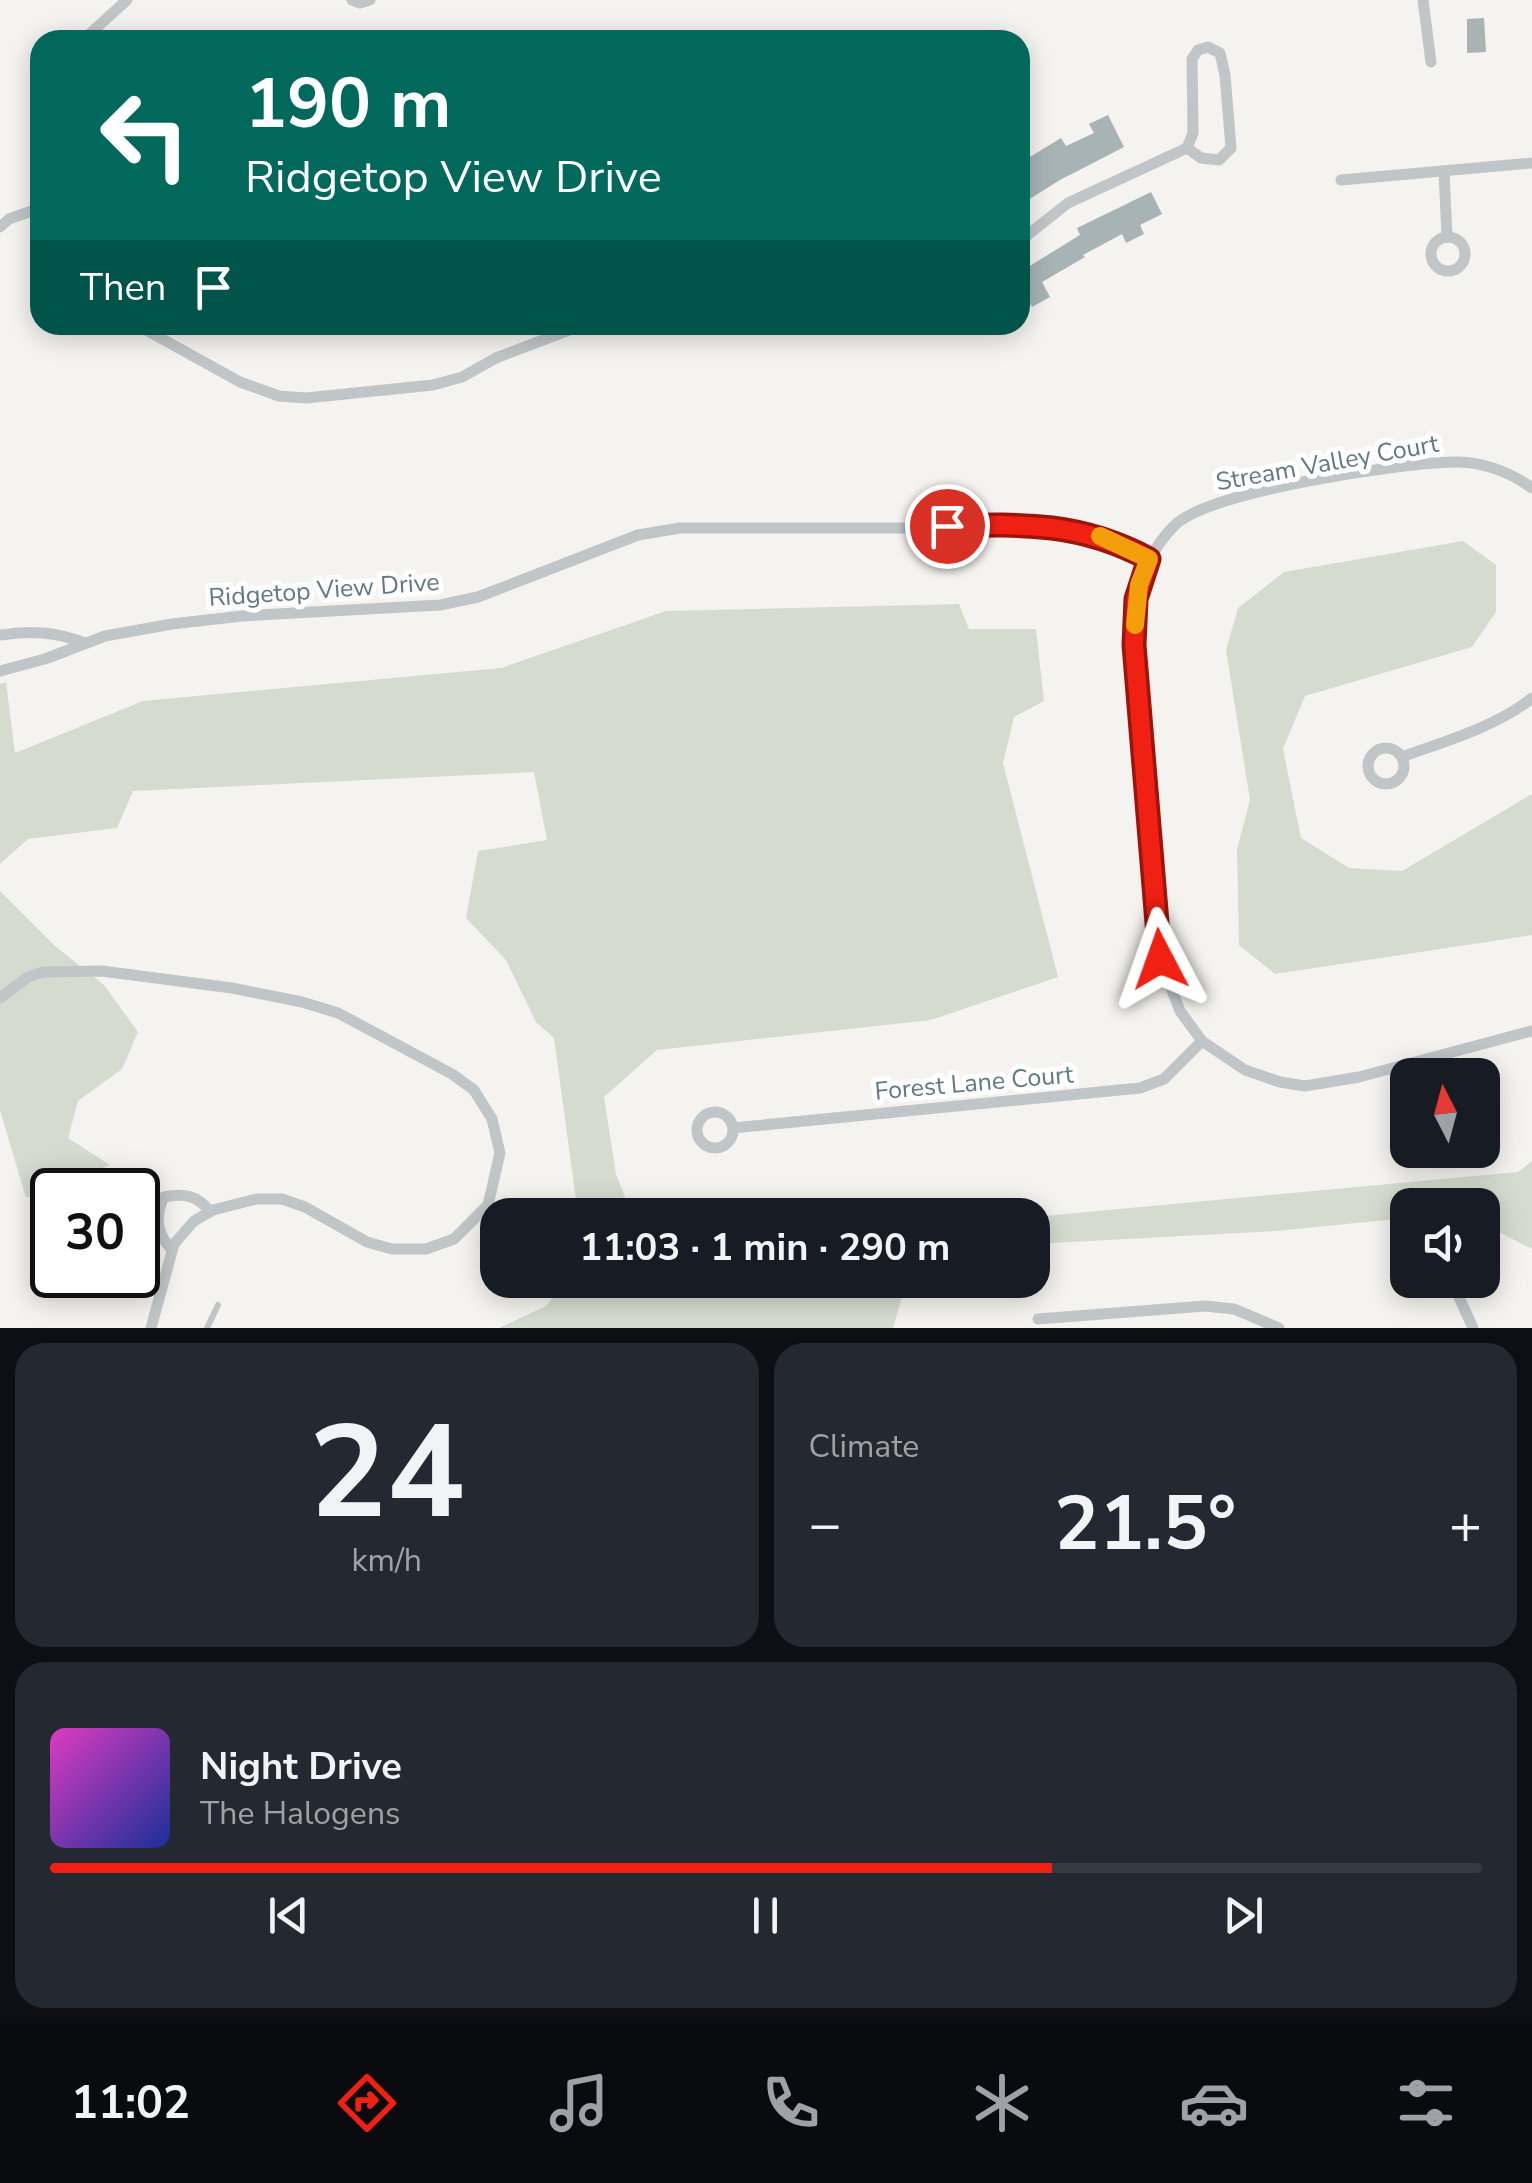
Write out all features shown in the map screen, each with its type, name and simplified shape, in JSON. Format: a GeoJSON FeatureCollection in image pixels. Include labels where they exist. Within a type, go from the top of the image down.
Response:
{"type":"FeatureCollection","features":[{"type":"Feature","properties":{"kind":"street"},"geometry":{"type":"LineString","coordinates":[[94,30],[127,0]]}},
{"type":"Feature","properties":{"kind":"street"},"geometry":{"type":"LineString","coordinates":[[352,0],[370,0]]}},
{"type":"Feature","properties":{"kind":"street"},"geometry":{"type":"LineString","coordinates":[[1423,0],[1430,62]]}},
{"type":"Feature","properties":{"kind":"street"},"geometry":{"type":"LineString","coordinates":[[1030,233],[1068,203],[1187,148],[1193,133],[1192,59],[1198,50],[1208,47],[1220,52],[1230,148],[1219,160],[1201,158],[1187,148]]}},
{"type":"Feature","properties":{"kind":"street"},"geometry":{"type":"LineString","coordinates":[[1341,180],[1532,163]]}},
{"type":"Feature","properties":{"kind":"street"},"geometry":{"type":"LineString","coordinates":[[1444,171],[1447,237]]}},
{"type":"Feature","properties":{"kind":"street"},"geometry":{"type":"LineString","coordinates":[[0,227],[30,212]]}},
{"type":"Feature","properties":{"kind":"street"},"geometry":{"type":"LineString","coordinates":[[155,335],[240,382],[279,396],[306,398],[433,384],[462,377],[496,358],[556,335]]}},
{"type":"Feature","properties":{"kind":"street","name":"Stream Valley Court"},"geometry":{"type":"LineString","coordinates":[[1532,488],[1486,465],[1455,462],[1290,486],[1194,510],[1174,525],[1149,559],[1136,599],[1134,645],[1160,959],[1180,1011],[1202,1041],[1245,1070],[1305,1086],[1359,1077],[1532,1027]]}},
{"type":"Feature","properties":{"kind":"street","name":"Ridgetop View Drive"},"geometry":{"type":"LineString","coordinates":[[0,672],[118,633],[207,619],[440,604],[478,597],[638,535],[680,528],[1060,528],[1118,542],[1149,559]]}},
{"type":"Feature","properties":{"kind":"street","name":"Ridgetop View Drive"},"geometry":{"type":"LineString","coordinates":[[0,636],[58,632],[86,643]]}},
{"type":"Feature","properties":{"kind":"street"},"geometry":{"type":"LineString","coordinates":[[1402,757],[1468,732],[1520,708],[1532,698]]}},
{"type":"Feature","properties":{"kind":"street"},"geometry":{"type":"LineString","coordinates":[[0,998],[28,977],[43,972],[87,970],[232,988],[302,1002],[338,1013],[452,1074],[474,1090],[492,1119],[500,1153],[488,1206],[454,1240],[426,1248],[392,1248],[367,1242],[305,1208],[282,1200],[256,1199],[210,1212],[194,1221],[172,1250],[152,1328]]}},
{"type":"Feature","properties":{"kind":"street","name":"Forest Lane Court"},"geometry":{"type":"LineString","coordinates":[[733,1128],[1140,1088],[1164,1080],[1202,1041]]}},
{"type":"Feature","properties":{"kind":"street"},"geometry":{"type":"LineString","coordinates":[[172,1250],[162,1239],[158,1226],[164,1198],[178,1194],[192,1197],[204,1203],[210,1212]]}},
{"type":"Feature","properties":{"kind":"street"},"geometry":{"type":"LineString","coordinates":[[1459,1298],[1473,1328]]}},
{"type":"Feature","properties":{"kind":"street"},"geometry":{"type":"LineString","coordinates":[[1038,1319],[1205,1306],[1234,1309],[1279,1328]]}},
{"type":"Feature","properties":{"kind":"lane"},"geometry":{"type":"LineString","coordinates":[[207,1328],[218,1305]]}},
{"type":"Feature","properties":{"kind":"shaded area"},"geometry":{"type":"Polygon","coordinates":[[[1463,541],[1496,565],[1496,612],[1472,647],[1305,696],[1283,749],[1301,838],[1349,868],[1402,871],[1532,794],[1532,935],[1275,974],[1239,945],[1237,849],[1250,800],[1226,650],[1238,608],[1284,572],[1463,541]]]}},
{"type":"Feature","properties":{"kind":"shaded area"},"geometry":{"type":"Polygon","coordinates":[[[959,604],[969,629],[1036,629],[1044,701],[1014,717],[1003,763],[1058,977],[931,1020],[657,1050],[604,1097],[616,1174],[625,1198],[576,1198],[554,1038],[536,1022],[506,960],[466,918],[478,851],[547,840],[534,772],[133,791],[117,828],[28,839],[0,864],[0,684],[6,682],[15,753],[143,701],[501,668],[666,611],[959,604]]]}},
{"type":"Feature","properties":{"kind":"shaded area"},"geometry":{"type":"Polygon","coordinates":[[[0,891],[55,946],[104,985],[138,1032],[122,1069],[78,1101],[68,1138],[110,1165],[30,1168],[30,1196],[26,1198],[0,1110],[0,891]]]}},
{"type":"Feature","properties":{"kind":"shaded area"},"geometry":{"type":"Polygon","coordinates":[[[1532,1161],[1532,1249],[1500,1233],[1500,1188],[1390,1188],[1390,1220],[1276,1231],[1050,1243],[1050,1215],[1518,1172],[1532,1161]]]}},
{"type":"Feature","properties":{"kind":"shaded area"},"geometry":{"type":"Polygon","coordinates":[[[552,1298],[902,1298],[893,1328],[499,1328],[546,1306],[552,1298]]]}},
{"type":"Feature","properties":{"kind":"building"},"geometry":{"type":"Polygon","coordinates":[[[1484,18],[1486,52],[1467,53],[1467,19],[1484,18]]]}},
{"type":"Feature","properties":{"kind":"building"},"geometry":{"type":"Polygon","coordinates":[[[1108,115],[1124,147],[1030,199],[1030,157],[1061,138],[1066,146],[1094,133],[1089,124],[1108,115]]]}},
{"type":"Feature","properties":{"kind":"building"},"geometry":{"type":"Polygon","coordinates":[[[1151,192],[1162,214],[1140,225],[1144,234],[1126,243],[1122,234],[1042,282],[1050,297],[1032,307],[1030,266],[1080,235],[1077,228],[1151,192]]]}},
{"type":"Feature","properties":{"kind":"slow traffic"},"geometry":{"type":"LineString","coordinates":[[1100,536],[1149,559],[1136,599],[1135,625]]}},
{"type":"Feature","properties":{"kind":"route"},"geometry":{"type":"LineString","coordinates":[[947,526],[1087,532],[1118,542],[1149,559],[1136,599],[1134,645],[1160,959]]}}]}
